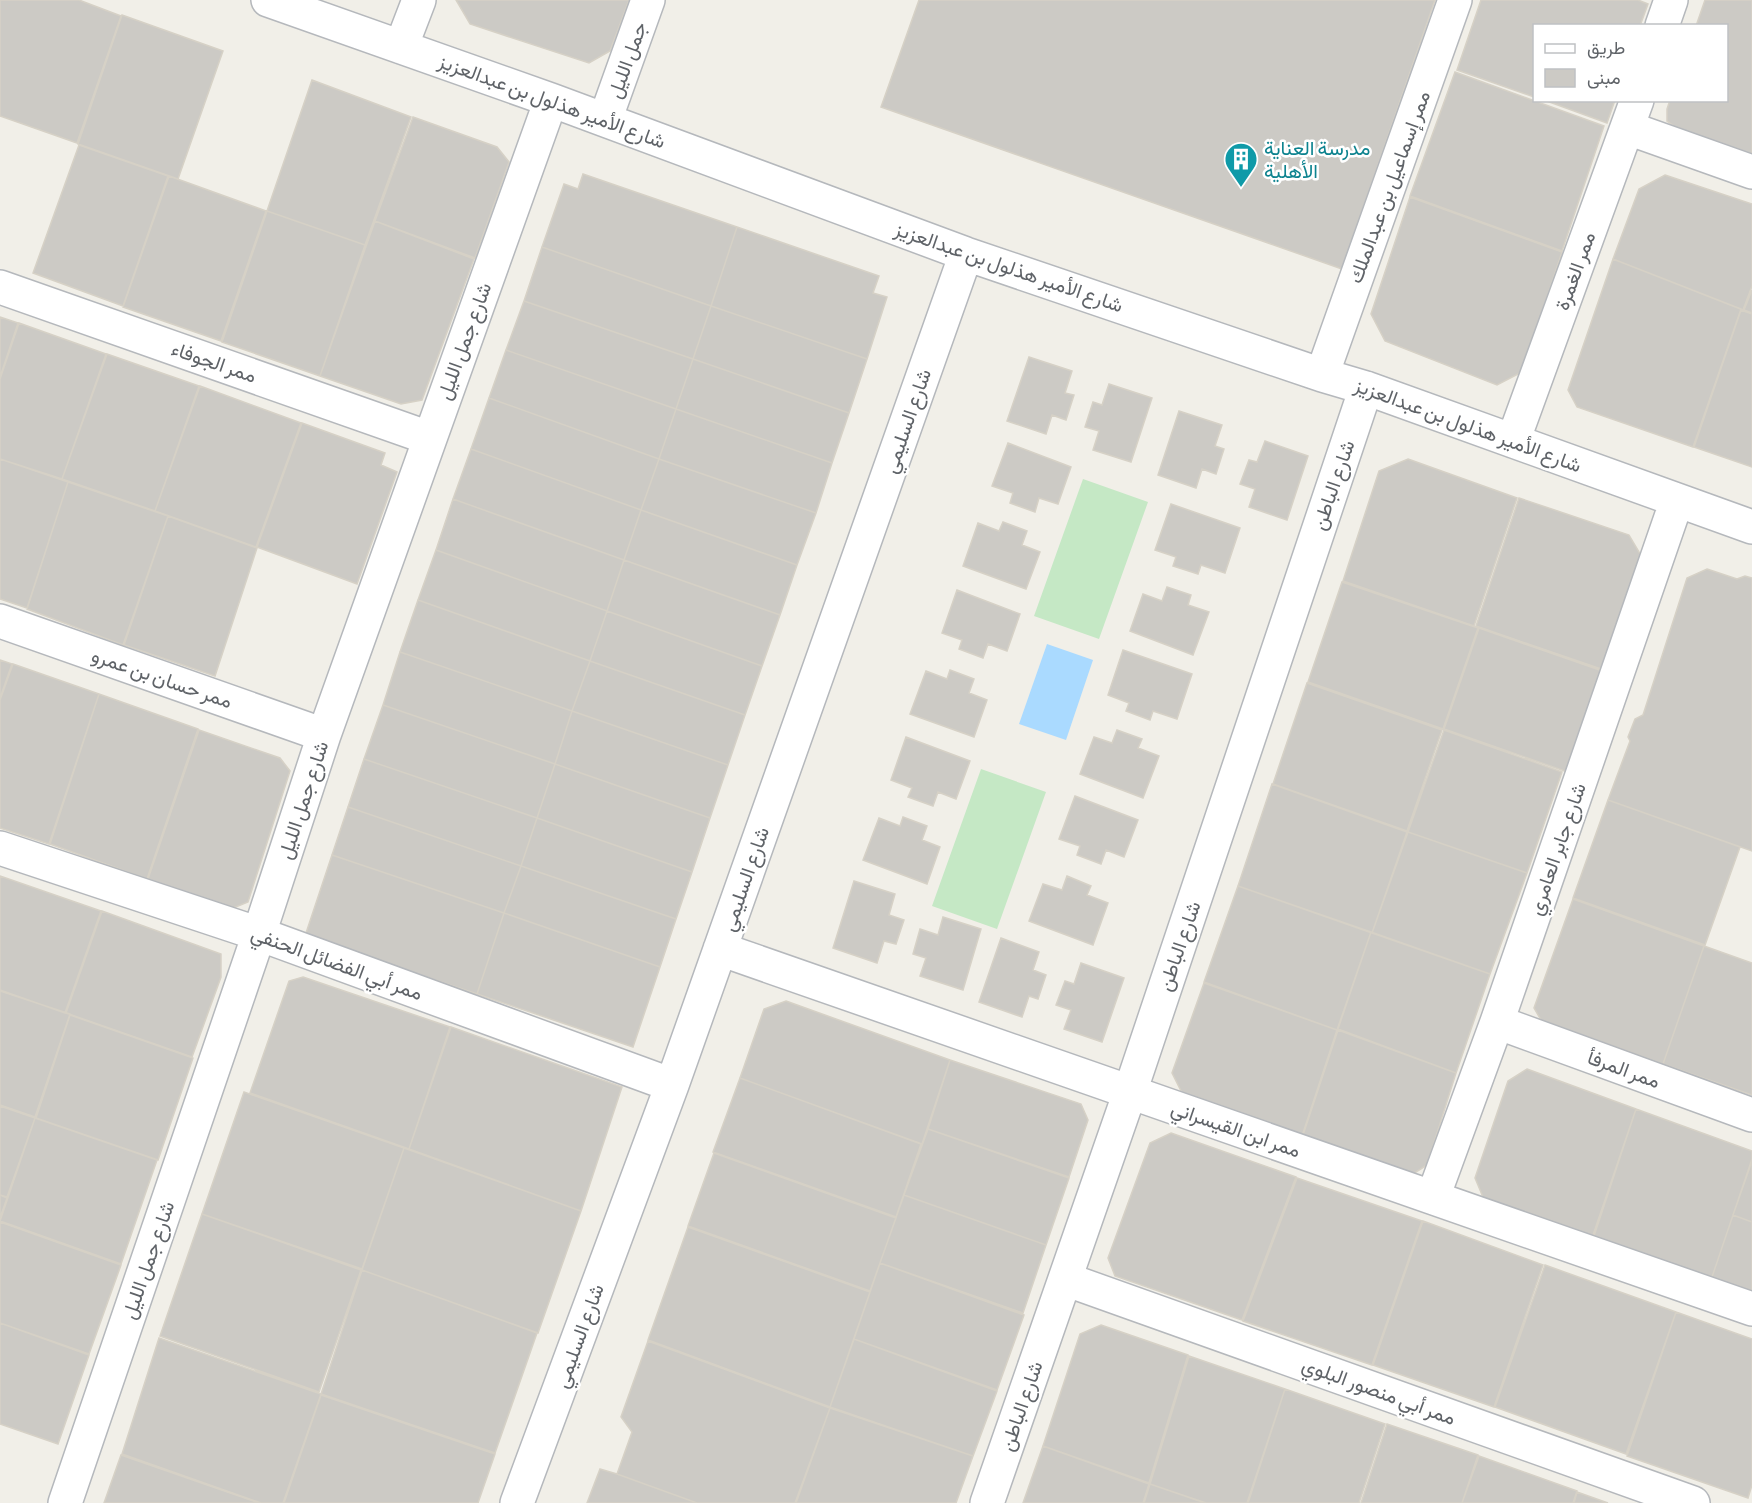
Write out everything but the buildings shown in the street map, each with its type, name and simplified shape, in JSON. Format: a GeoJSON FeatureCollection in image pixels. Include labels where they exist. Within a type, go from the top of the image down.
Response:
{"type":"FeatureCollection","features":[{"type":"Feature","properties":{"kind":"street","name":"شارع الأمير هذلول بن عبدالعزيز"},"geometry":{"type":"LineString","coordinates":[[268,0],[551,100],[966,254],[1366,388],[1752,526]]}},
{"type":"Feature","properties":{"kind":"street"},"geometry":{"type":"LineString","coordinates":[[401,47],[419,0]]}},
{"type":"Feature","properties":{"kind":"street","name":"جمل الليل"},"geometry":{"type":"LineString","coordinates":[[605,120],[648,0]]}},
{"type":"Feature","properties":{"kind":"street","name":"ممر إسماعيل بن عبدالملك"},"geometry":{"type":"LineString","coordinates":[[1322,375],[1455,0]]}},
{"type":"Feature","properties":{"kind":"street"},"geometry":{"type":"LineString","coordinates":[[1663,24],[1671,0]]}},
{"type":"Feature","properties":{"kind":"street","name":"شارع جمل الليل"},"geometry":{"type":"LineString","coordinates":[[65,1503],[259,934],[324,735],[551,100]]}},
{"type":"Feature","properties":{"kind":"street"},"geometry":{"type":"LineString","coordinates":[[1632,114],[1752,172]]}},
{"type":"Feature","properties":{"kind":"street","name":"ممر الغمرة"},"geometry":{"type":"LineString","coordinates":[[1513,441],[1632,114]]}},
{"type":"Feature","properties":{"kind":"street","name":"شارع السليمي"},"geometry":{"type":"LineString","coordinates":[[518,1503],[672,1085],[966,254]]}},
{"type":"Feature","properties":{"kind":"street","name":"ممر الجوفاء"},"geometry":{"type":"LineString","coordinates":[[0,287],[429,438]]}},
{"type":"Feature","properties":{"kind":"street","name":"شارع الباطن"},"geometry":{"type":"LineString","coordinates":[[987,1503],[1130,1092],[1366,388]]}},
{"type":"Feature","properties":{"kind":"street","name":"شارع جابر العامري"},"geometry":{"type":"LineString","coordinates":[[1433,1197],[1497,1022],[1677,500]]}},
{"type":"Feature","properties":{"kind":"street","name":"ممر حسان بن عمرو"},"geometry":{"type":"LineString","coordinates":[[0,621],[324,735]]}},
{"type":"Feature","properties":{"kind":"street","name":"ممر أبي الفضائل الحنفي"},"geometry":{"type":"LineString","coordinates":[[0,848],[259,934],[672,1085]]}},
{"type":"Feature","properties":{"kind":"street","name":"ممر ابن القيسراني"},"geometry":{"type":"LineString","coordinates":[[720,949],[1752,1309]]}},
{"type":"Feature","properties":{"kind":"street","name":"ممر المرفأ"},"geometry":{"type":"LineString","coordinates":[[1497,1022],[1752,1115]]}},
{"type":"Feature","properties":{"kind":"street","name":"ممر أبي منصور البلوي"},"geometry":{"type":"LineString","coordinates":[[1065,1279],[1693,1503]]}},
{"type":"Feature","properties":{"kind":"green space"},"geometry":{"type":"Polygon","coordinates":[[[1083,479],[1148,502],[1099,639],[1034,616],[1083,479]]]}},
{"type":"Feature","properties":{"kind":"green space"},"geometry":{"type":"Polygon","coordinates":[[[981,769],[1046,792],[997,929],[932,906],[981,769]]]}},
{"type":"Feature","properties":{"kind":"water"},"geometry":{"type":"Polygon","coordinates":[[[1047,644],[1093,660],[1066,740],[1019,724],[1047,644]]]}},
{"type":"Feature","properties":{"kind":"place","name":"مدرسة العناية الأهلية"},"geometry":{"type":"Point","coordinates":[1241,188]}}]}
